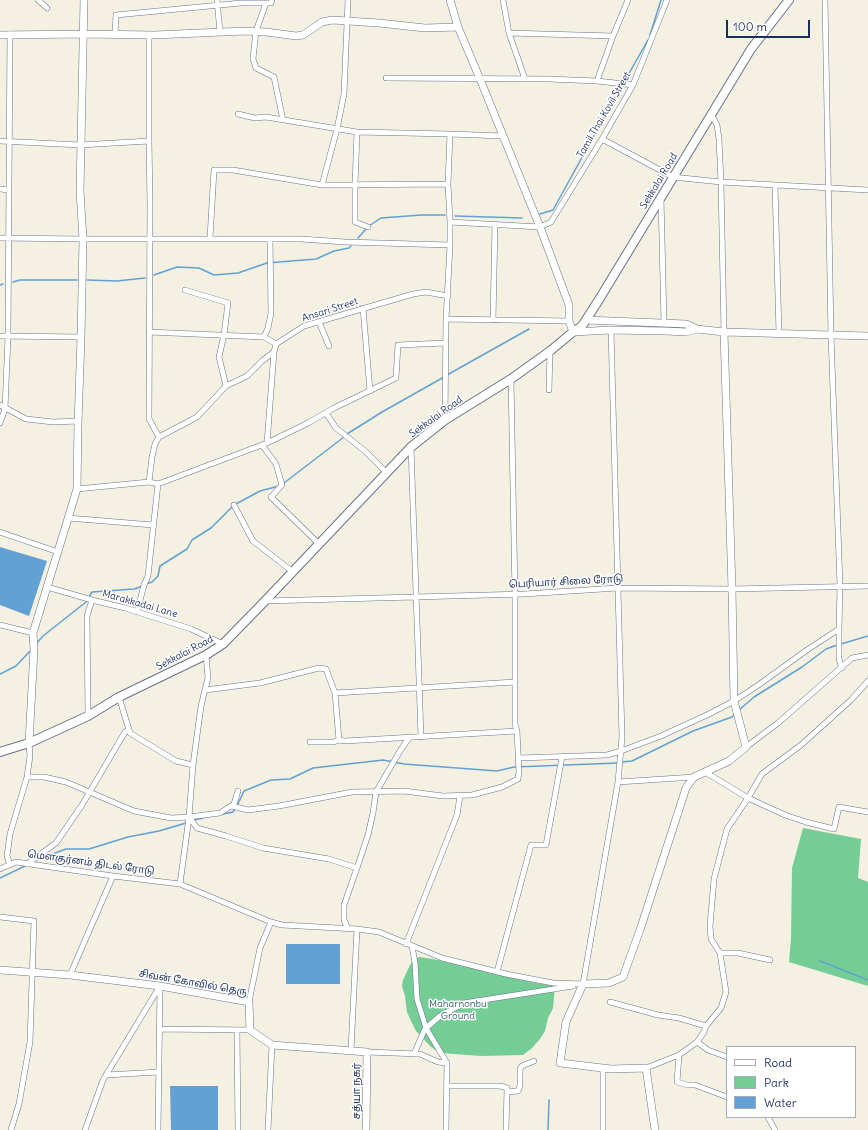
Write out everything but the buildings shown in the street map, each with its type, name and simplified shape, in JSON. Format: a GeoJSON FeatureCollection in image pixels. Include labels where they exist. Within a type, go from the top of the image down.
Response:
{"type":"FeatureCollection","features":[{"type":"Feature","properties":{"kind":"main road","name":"Sekkalai Road"},"geometry":{"type":"LineString","coordinates":[[0,752],[30,743],[88,716],[119,697],[206,655],[223,644],[411,447],[445,420],[511,378],[581,327],[751,49],[789,0]]}},
{"type":"Feature","properties":{"kind":"street"},"geometry":{"type":"LineString","coordinates":[[38,0],[47,8]]}},
{"type":"Feature","properties":{"kind":"street"},"geometry":{"type":"LineString","coordinates":[[10,865],[7,856],[10,834],[27,777],[30,756],[34,649],[33,633],[77,489],[83,239],[80,191],[80,145],[84,0]]}},
{"type":"Feature","properties":{"kind":"street"},"geometry":{"type":"LineString","coordinates":[[115,34],[116,15],[217,3],[271,3],[272,0]]}},
{"type":"Feature","properties":{"kind":"street"},"geometry":{"type":"LineString","coordinates":[[322,185],[344,94],[348,0]]}},
{"type":"Feature","properties":{"kind":"street"},"geometry":{"type":"LineString","coordinates":[[450,0],[458,27],[540,226],[569,305],[569,321],[573,332],[611,330],[686,332],[697,329]]}},
{"type":"Feature","properties":{"kind":"street"},"geometry":{"type":"LineString","coordinates":[[503,0],[509,33],[525,79]]}},
{"type":"Feature","properties":{"kind":"street"},"geometry":{"type":"LineString","coordinates":[[597,81],[612,36],[628,0]]}},
{"type":"Feature","properties":{"kind":"street","name":"Tamil Thai Kovil Street"},"geometry":{"type":"LineString","coordinates":[[540,226],[551,222],[633,86],[667,0]]}},
{"type":"Feature","properties":{"kind":"street"},"geometry":{"type":"LineString","coordinates":[[825,0],[831,335],[840,586],[839,659],[842,668]]}},
{"type":"Feature","properties":{"kind":"street"},"geometry":{"type":"LineString","coordinates":[[217,3],[220,32]]}},
{"type":"Feature","properties":{"kind":"street"},"geometry":{"type":"LineString","coordinates":[[266,3],[256,31],[253,59],[256,68],[274,77],[283,120]]}},
{"type":"Feature","properties":{"kind":"street"},"geometry":{"type":"LineString","coordinates":[[0,35],[150,35],[256,31],[296,36],[303,35],[322,22],[332,20],[425,28],[458,27]]}},
{"type":"Feature","properties":{"kind":"street"},"geometry":{"type":"LineString","coordinates":[[509,33],[612,36]]}},
{"type":"Feature","properties":{"kind":"street"},"geometry":{"type":"LineString","coordinates":[[0,423],[8,336],[10,34]]}},
{"type":"Feature","properties":{"kind":"street"},"geometry":{"type":"LineString","coordinates":[[150,35],[148,141],[150,205],[150,419],[159,437]]}},
{"type":"Feature","properties":{"kind":"street"},"geometry":{"type":"LineString","coordinates":[[386,78],[597,81],[633,86]]}},
{"type":"Feature","properties":{"kind":"street"},"geometry":{"type":"LineString","coordinates":[[238,114],[254,118],[266,117],[358,132],[503,136]]}},
{"type":"Feature","properties":{"kind":"street"},"geometry":{"type":"LineString","coordinates":[[711,114],[717,124],[721,182],[734,701],[746,747]]}},
{"type":"Feature","properties":{"kind":"street"},"geometry":{"type":"LineString","coordinates":[[358,132],[355,184],[355,222],[368,227]]}},
{"type":"Feature","properties":{"kind":"street"},"geometry":{"type":"LineString","coordinates":[[445,420],[446,320],[450,245],[448,184],[450,134]]}},
{"type":"Feature","properties":{"kind":"street"},"geometry":{"type":"LineString","coordinates":[[602,139],[673,177],[721,182],[868,190]]}},
{"type":"Feature","properties":{"kind":"street"},"geometry":{"type":"LineString","coordinates":[[0,141],[80,145],[148,141]]}},
{"type":"Feature","properties":{"kind":"street"},"geometry":{"type":"LineString","coordinates":[[210,238],[214,170],[232,170],[322,185],[448,184]]}},
{"type":"Feature","properties":{"kind":"street"},"geometry":{"type":"LineString","coordinates":[[775,185],[779,334]]}},
{"type":"Feature","properties":{"kind":"street"},"geometry":{"type":"LineString","coordinates":[[0,189],[9,190]]}},
{"type":"Feature","properties":{"kind":"street"},"geometry":{"type":"LineString","coordinates":[[661,196],[664,323]]}},
{"type":"Feature","properties":{"kind":"street"},"geometry":{"type":"LineString","coordinates":[[450,222],[540,226]]}},
{"type":"Feature","properties":{"kind":"street"},"geometry":{"type":"LineString","coordinates":[[493,320],[495,224]]}},
{"type":"Feature","properties":{"kind":"street"},"geometry":{"type":"LineString","coordinates":[[0,238],[301,238],[345,242],[450,245]]}},
{"type":"Feature","properties":{"kind":"street"},"geometry":{"type":"LineString","coordinates":[[264,337],[268,328],[271,313],[270,238]]}},
{"type":"Feature","properties":{"kind":"street"},"geometry":{"type":"LineString","coordinates":[[185,290],[228,303],[224,335],[219,358],[226,386]]}},
{"type":"Feature","properties":{"kind":"street","name":"Ansari Street"},"geometry":{"type":"LineString","coordinates":[[276,344],[304,326],[413,294],[426,292],[448,296]]}},
{"type":"Feature","properties":{"kind":"street"},"geometry":{"type":"LineString","coordinates":[[363,308],[370,391]]}},
{"type":"Feature","properties":{"kind":"street"},"geometry":{"type":"LineString","coordinates":[[446,320],[569,321]]}},
{"type":"Feature","properties":{"kind":"street"},"geometry":{"type":"LineString","coordinates":[[586,320],[686,324],[697,329],[724,332],[868,336]]}},
{"type":"Feature","properties":{"kind":"street"},"geometry":{"type":"LineString","coordinates":[[319,322],[329,346]]}},
{"type":"Feature","properties":{"kind":"street"},"geometry":{"type":"LineString","coordinates":[[611,330],[622,737],[618,782],[583,984],[566,1022],[560,1063],[611,1069],[646,1068],[679,1055],[697,1042],[706,1026],[721,1008],[726,992],[720,953],[711,940],[710,926],[714,879],[727,828],[748,798],[762,774],[801,746],[868,681]]}},
{"type":"Feature","properties":{"kind":"street"},"geometry":{"type":"LineString","coordinates":[[150,332],[264,337],[276,344],[264,444],[276,464],[282,485],[270,497],[319,544]]}},
{"type":"Feature","properties":{"kind":"street"},"geometry":{"type":"LineString","coordinates":[[0,336],[81,337]]}},
{"type":"Feature","properties":{"kind":"street"},"geometry":{"type":"LineString","coordinates":[[77,489],[149,482],[158,484],[264,444],[396,378],[398,345],[446,343]]}},
{"type":"Feature","properties":{"kind":"street"},"geometry":{"type":"LineString","coordinates":[[550,351],[550,390]]}},
{"type":"Feature","properties":{"kind":"street"},"geometry":{"type":"LineString","coordinates":[[149,482],[152,457],[155,444],[159,437],[197,417],[226,386],[247,376],[274,352]]}},
{"type":"Feature","properties":{"kind":"street"},"geometry":{"type":"LineString","coordinates":[[232,806],[248,810],[279,806],[352,792],[404,791],[443,796],[472,795],[502,787],[518,779],[519,759],[515,682],[511,378]]}},
{"type":"Feature","properties":{"kind":"street"},"geometry":{"type":"LineString","coordinates":[[2,407],[26,419],[53,422],[78,421]]}},
{"type":"Feature","properties":{"kind":"street"},"geometry":{"type":"LineString","coordinates":[[326,413],[336,428],[365,451],[387,473]]}},
{"type":"Feature","properties":{"kind":"street"},"geometry":{"type":"LineString","coordinates":[[411,447],[421,737]]}},
{"type":"Feature","properties":{"kind":"street"},"geometry":{"type":"LineString","coordinates":[[137,612],[148,576],[158,484]]}},
{"type":"Feature","properties":{"kind":"street"},"geometry":{"type":"LineString","coordinates":[[234,505],[253,541],[293,572]]}},
{"type":"Feature","properties":{"kind":"street"},"geometry":{"type":"LineString","coordinates":[[68,518],[153,525]]}},
{"type":"Feature","properties":{"kind":"street"},"geometry":{"type":"LineString","coordinates":[[0,532],[58,552]]}},
{"type":"Feature","properties":{"kind":"street","name":"பெரியார் சிலை ரோடு"},"geometry":{"type":"LineString","coordinates":[[265,601],[515,595],[618,588],[732,589],[868,586]]}},
{"type":"Feature","properties":{"kind":"street"},"geometry":{"type":"LineString","coordinates":[[47,587],[92,600]]}},
{"type":"Feature","properties":{"kind":"street","name":"Marakkadai Lane"},"geometry":{"type":"LineString","coordinates":[[88,716],[87,616],[92,600],[191,629],[223,644]]}},
{"type":"Feature","properties":{"kind":"street"},"geometry":{"type":"LineString","coordinates":[[0,624],[33,633]]}},
{"type":"Feature","properties":{"kind":"street"},"geometry":{"type":"LineString","coordinates":[[519,759],[606,755],[661,736],[734,701],[839,629]]}},
{"type":"Feature","properties":{"kind":"street"},"geometry":{"type":"LineString","coordinates":[[180,884],[201,706],[208,678],[206,655]]}},
{"type":"Feature","properties":{"kind":"street"},"geometry":{"type":"LineString","coordinates":[[618,782],[694,777],[729,761],[778,723],[852,658],[868,655]]}},
{"type":"Feature","properties":{"kind":"street"},"geometry":{"type":"LineString","coordinates":[[204,690],[260,683],[319,668],[326,669],[335,693],[339,740]]}},
{"type":"Feature","properties":{"kind":"street"},"geometry":{"type":"LineString","coordinates":[[335,693],[515,682]]}},
{"type":"Feature","properties":{"kind":"street"},"geometry":{"type":"LineString","coordinates":[[119,697],[130,732],[176,760],[193,765]]}},
{"type":"Feature","properties":{"kind":"street"},"geometry":{"type":"LineString","coordinates":[[28,864],[56,844],[82,805],[125,732],[129,730]]}},
{"type":"Feature","properties":{"kind":"street"},"geometry":{"type":"LineString","coordinates":[[310,742],[410,738],[517,731]]}},
{"type":"Feature","properties":{"kind":"street"},"geometry":{"type":"LineString","coordinates":[[348,929],[344,920],[344,905],[368,835],[376,792],[400,751],[410,738]]}},
{"type":"Feature","properties":{"kind":"street"},"geometry":{"type":"LineString","coordinates":[[497,972],[531,845],[546,845],[562,756]]}},
{"type":"Feature","properties":{"kind":"street"},"geometry":{"type":"LineString","coordinates":[[705,772],[748,798],[785,815],[834,829],[839,807],[868,812]]}},
{"type":"Feature","properties":{"kind":"street"},"geometry":{"type":"LineString","coordinates":[[27,777],[44,777],[66,782],[134,811],[172,818],[220,814],[234,804],[238,792]]}},
{"type":"Feature","properties":{"kind":"street"},"geometry":{"type":"LineString","coordinates":[[414,1054],[426,1028],[440,1016],[464,1003],[560,989],[583,984],[609,983],[623,977],[641,927],[686,788],[694,777]]}},
{"type":"Feature","properties":{"kind":"street"},"geometry":{"type":"LineString","coordinates":[[406,944],[457,815],[460,796]]}},
{"type":"Feature","properties":{"kind":"street"},"geometry":{"type":"LineString","coordinates":[[189,817],[197,828],[263,848],[329,859],[357,868]]}},
{"type":"Feature","properties":{"kind":"street","name":"மௌகுர்னம் திடல் ரோடு"},"geometry":{"type":"LineString","coordinates":[[0,869],[16,862],[180,884],[270,922],[282,925],[356,929],[379,932],[442,958],[497,972],[553,983],[583,984]]}},
{"type":"Feature","properties":{"kind":"street"},"geometry":{"type":"LineString","coordinates":[[70,975],[113,876]]}},
{"type":"Feature","properties":{"kind":"street"},"geometry":{"type":"LineString","coordinates":[[0,917],[34,921],[30,1042],[19,1104],[11,1130]]}},
{"type":"Feature","properties":{"kind":"street"},"geometry":{"type":"LineString","coordinates":[[249,1002],[260,948],[270,922]]}},
{"type":"Feature","properties":{"kind":"street"},"geometry":{"type":"LineString","coordinates":[[351,1050],[356,929]]}},
{"type":"Feature","properties":{"kind":"street"},"geometry":{"type":"LineString","coordinates":[[412,946],[415,963],[417,999],[426,1028],[447,1063],[446,1130]]}},
{"type":"Feature","properties":{"kind":"street"},"geometry":{"type":"LineString","coordinates":[[720,953],[738,953],[770,960]]}},
{"type":"Feature","properties":{"kind":"street","name":"சிவன் கோவில் தெரு"},"geometry":{"type":"LineString","coordinates":[[0,970],[70,975],[160,986],[249,1002],[250,1030]]}},
{"type":"Feature","properties":{"kind":"street"},"geometry":{"type":"LineString","coordinates":[[158,1130],[160,986]]}},
{"type":"Feature","properties":{"kind":"street"},"geometry":{"type":"LineString","coordinates":[[85,1130],[103,1080],[160,986]]}},
{"type":"Feature","properties":{"kind":"street"},"geometry":{"type":"LineString","coordinates":[[610,1002],[658,1016],[679,1018],[706,1026]]}},
{"type":"Feature","properties":{"kind":"street"},"geometry":{"type":"LineString","coordinates":[[159,1029],[250,1030],[272,1045],[367,1052],[420,1054],[438,1062],[447,1063]]}},
{"type":"Feature","properties":{"kind":"street"},"geometry":{"type":"LineString","coordinates":[[237,1030],[238,1130]]}},
{"type":"Feature","properties":{"kind":"street"},"geometry":{"type":"LineString","coordinates":[[697,1042],[708,1050],[726,1057]]}},
{"type":"Feature","properties":{"kind":"street"},"geometry":{"type":"LineString","coordinates":[[268,1130],[272,1045]]}},
{"type":"Feature","properties":{"kind":"street","name":"சத்யா நகர்"},"geometry":{"type":"LineString","coordinates":[[366,1130],[367,1052]]}},
{"type":"Feature","properties":{"kind":"street"},"geometry":{"type":"LineString","coordinates":[[679,1055],[677,1082],[695,1085],[726,1097]]}},
{"type":"Feature","properties":{"kind":"street"},"geometry":{"type":"LineString","coordinates":[[507,1092],[518,1090],[520,1086],[520,1069],[522,1066],[534,1061]]}},
{"type":"Feature","properties":{"kind":"street"},"geometry":{"type":"LineString","coordinates":[[603,1068],[603,1130]]}},
{"type":"Feature","properties":{"kind":"street"},"geometry":{"type":"LineString","coordinates":[[646,1068],[655,1130]]}},
{"type":"Feature","properties":{"kind":"street"},"geometry":{"type":"LineString","coordinates":[[106,1075],[159,1072]]}},
{"type":"Feature","properties":{"kind":"street"},"geometry":{"type":"LineString","coordinates":[[447,1086],[500,1086],[507,1088],[506,1130]]}},
{"type":"Feature","properties":{"kind":"street"},"geometry":{"type":"LineString","coordinates":[[769,1118],[775,1130]]}},
{"type":"Feature","properties":{"kind":"green space"},"geometry":{"type":"Polygon","coordinates":[[[803,828],[861,839],[858,878],[868,882],[868,986],[789,962],[791,939],[792,868],[803,828]]]}},
{"type":"Feature","properties":{"kind":"green space","name":"Maharnonbu Ground"},"geometry":{"type":"Polygon","coordinates":[[[420,957],[555,986],[553,1008],[548,1018],[545,1031],[540,1039],[523,1055],[481,1056],[441,1053],[435,1050],[416,1031],[407,1012],[402,986],[403,980],[413,959],[420,957]]]}},
{"type":"Feature","properties":{"kind":"water"},"geometry":{"type":"Polygon","coordinates":[[[0,547],[47,561],[29,616],[0,605],[0,547]]]}},
{"type":"Feature","properties":{"kind":"water"},"geometry":{"type":"Polygon","coordinates":[[[286,944],[340,944],[340,984],[286,984],[286,944]]]}},
{"type":"Feature","properties":{"kind":"water"},"geometry":{"type":"Polygon","coordinates":[[[170,1086],[218,1086],[218,1130],[171,1130],[170,1086]]]}},
{"type":"Feature","properties":{"kind":"waterway"},"geometry":{"type":"LineString","coordinates":[[650,35],[661,0]]}},
{"type":"Feature","properties":{"kind":"waterway"},"geometry":{"type":"LineString","coordinates":[[624,82],[648,40]]}},
{"type":"Feature","properties":{"kind":"waterway"},"geometry":{"type":"LineString","coordinates":[[540,214],[553,210],[622,85]]}},
{"type":"Feature","properties":{"kind":"waterway"},"geometry":{"type":"LineString","coordinates":[[369,226],[381,218],[445,215]]}},
{"type":"Feature","properties":{"kind":"waterway"},"geometry":{"type":"LineString","coordinates":[[455,216],[522,218]]}},
{"type":"Feature","properties":{"kind":"waterway"},"geometry":{"type":"LineString","coordinates":[[358,238],[366,229]]}},
{"type":"Feature","properties":{"kind":"waterway"},"geometry":{"type":"LineString","coordinates":[[154,275],[177,267],[199,268],[214,275],[238,273],[267,263],[316,259],[334,251],[349,248],[351,246]]}},
{"type":"Feature","properties":{"kind":"waterway"},"geometry":{"type":"LineString","coordinates":[[87,280],[117,281],[145,278]]}},
{"type":"Feature","properties":{"kind":"waterway"},"geometry":{"type":"LineString","coordinates":[[13,282],[20,280],[77,280]]}},
{"type":"Feature","properties":{"kind":"waterway"},"geometry":{"type":"LineString","coordinates":[[447,375],[529,329]]}},
{"type":"Feature","properties":{"kind":"waterway"},"geometry":{"type":"LineString","coordinates":[[347,434],[382,412],[444,377]]}},
{"type":"Feature","properties":{"kind":"waterway"},"geometry":{"type":"LineString","coordinates":[[284,483],[344,437]]}},
{"type":"Feature","properties":{"kind":"waterway"},"geometry":{"type":"LineString","coordinates":[[146,584],[152,582],[158,576],[160,566],[187,549],[192,540],[211,528],[234,505],[260,491],[279,486]]}},
{"type":"Feature","properties":{"kind":"waterway"},"geometry":{"type":"LineString","coordinates":[[36,644],[43,636],[86,602],[92,592],[134,589],[143,586]]}},
{"type":"Feature","properties":{"kind":"waterway"},"geometry":{"type":"LineString","coordinates":[[841,644],[868,636]]}},
{"type":"Feature","properties":{"kind":"waterway"},"geometry":{"type":"LineString","coordinates":[[739,710],[754,697],[802,667],[826,649],[837,645]]}},
{"type":"Feature","properties":{"kind":"waterway"},"geometry":{"type":"LineString","coordinates":[[0,674],[16,666],[31,650]]}},
{"type":"Feature","properties":{"kind":"waterway"},"geometry":{"type":"LineString","coordinates":[[621,762],[632,761],[693,731],[732,717],[735,714]]}},
{"type":"Feature","properties":{"kind":"waterway"},"geometry":{"type":"LineString","coordinates":[[237,806],[244,791],[271,780],[290,779],[313,768],[383,760],[404,764],[497,771],[514,767],[618,763]]}},
{"type":"Feature","properties":{"kind":"waterway"},"geometry":{"type":"LineString","coordinates":[[223,814],[233,812],[235,809]]}},
{"type":"Feature","properties":{"kind":"waterway"},"geometry":{"type":"LineString","coordinates":[[194,820],[203,818]]}},
{"type":"Feature","properties":{"kind":"waterway"},"geometry":{"type":"LineString","coordinates":[[36,860],[66,849],[89,849],[128,837],[159,831],[186,823]]}},
{"type":"Feature","properties":{"kind":"waterway"},"geometry":{"type":"LineString","coordinates":[[0,878],[25,866]]}},
{"type":"Feature","properties":{"kind":"waterway"},"geometry":{"type":"LineString","coordinates":[[820,961],[868,980]]}},
{"type":"Feature","properties":{"kind":"waterway"},"geometry":{"type":"LineString","coordinates":[[548,1130],[549,1100]]}}]}
